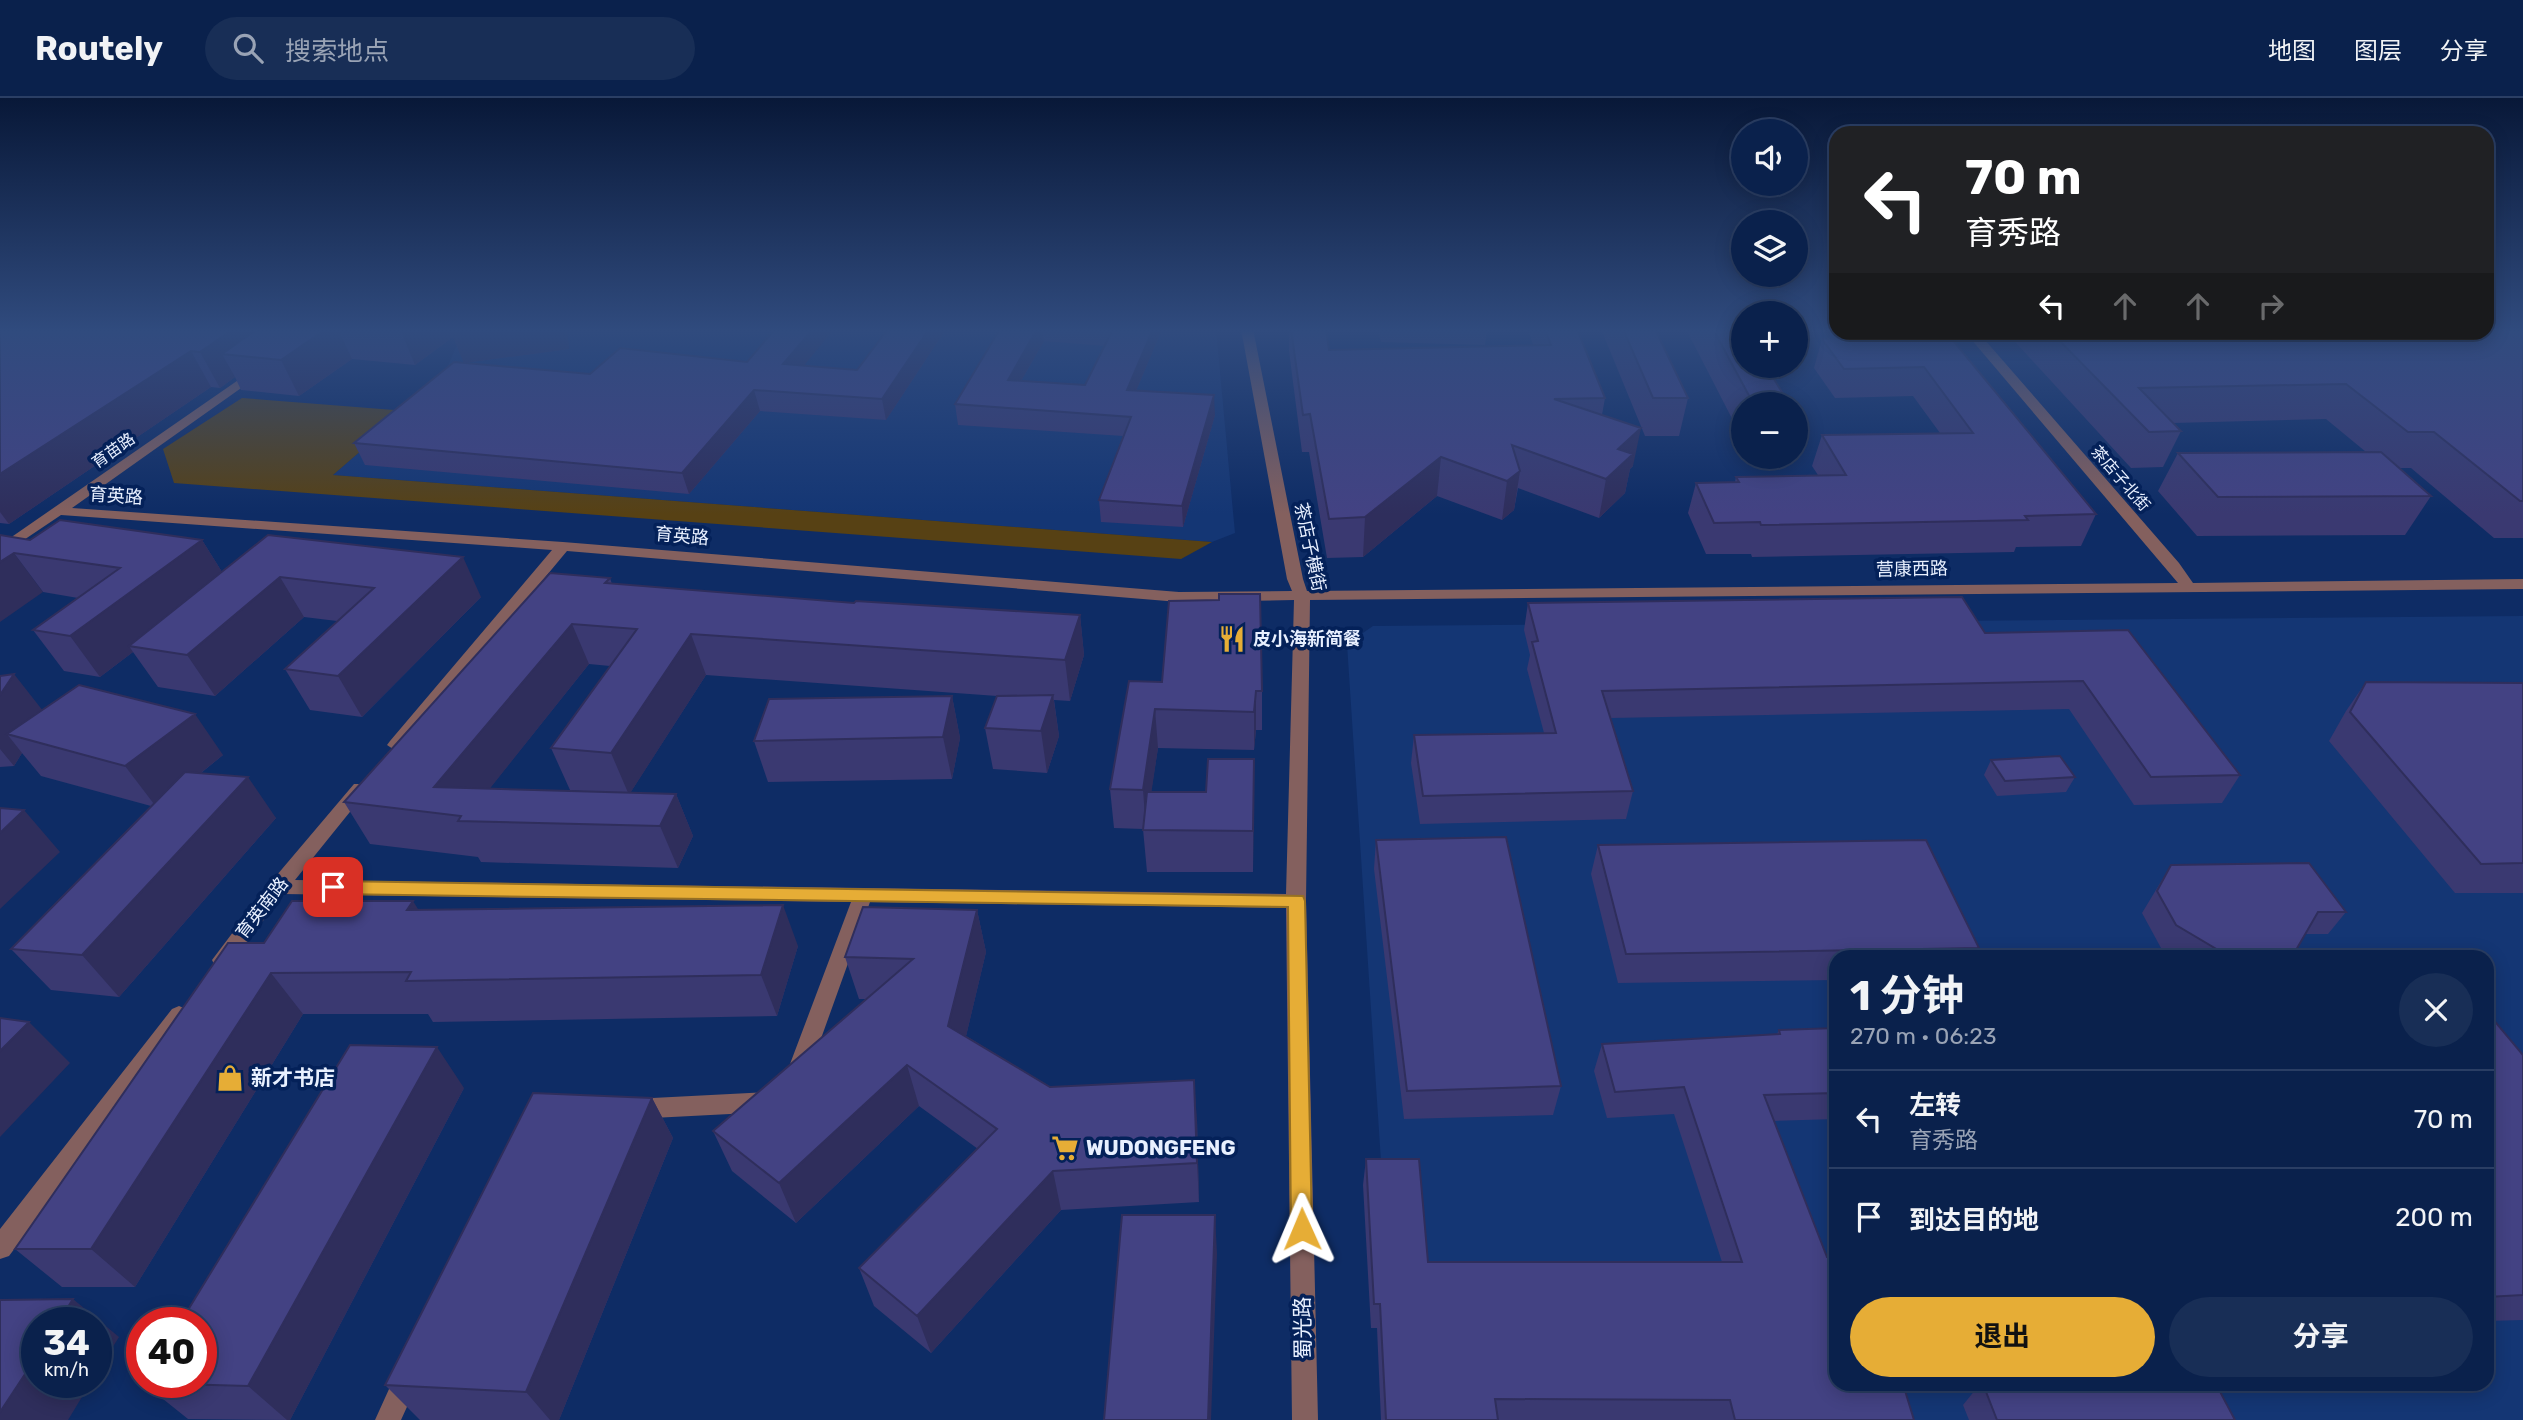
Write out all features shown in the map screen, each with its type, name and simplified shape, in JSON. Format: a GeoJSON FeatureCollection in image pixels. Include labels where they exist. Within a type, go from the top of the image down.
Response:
{"type":"FeatureCollection","features":[{"type":"Feature","properties":{"kind":"street","name":"育苗路"},"geometry":{"type":"LineString","coordinates":[[3,549],[229,391]]}},
{"type":"Feature","properties":{"kind":"street","name":"茶店子横街"},"geometry":{"type":"LineString","coordinates":[[1259,391],[1295,579],[1302,597],[1296,901]]}},
{"type":"Feature","properties":{"kind":"street","name":"茶店子北街"},"geometry":{"type":"LineString","coordinates":[[2022,391],[2188,585]]}},
{"type":"Feature","properties":{"kind":"street","name":"育英路"},"geometry":{"type":"LineString","coordinates":[[59,511],[563,546],[1179,597],[1302,597]]}},
{"type":"Feature","properties":{"kind":"street","name":"育英南路"},"geometry":{"type":"LineString","coordinates":[[210,974],[278,887],[563,546]]}},
{"type":"Feature","properties":{"kind":"street","name":"营康西路"},"geometry":{"type":"LineString","coordinates":[[1302,597],[2188,585],[2523,584]]}},
{"type":"Feature","properties":{"kind":"street"},"geometry":{"type":"LineString","coordinates":[[278,887],[1296,901]]}},
{"type":"Feature","properties":{"kind":"street"},"geometry":{"type":"LineString","coordinates":[[607,1110],[790,1094],[863,895]]}},
{"type":"Feature","properties":{"kind":"street","name":"蜀光路"},"geometry":{"type":"LineString","coordinates":[[1296,901],[1305,1420]]}},
{"type":"Feature","properties":{"kind":"street"},"geometry":{"type":"LineString","coordinates":[[0,1248],[194,996]]}},
{"type":"Feature","properties":{"kind":"street"},"geometry":{"type":"LineString","coordinates":[[388,1420],[416,1358]]}},
{"type":"Feature","properties":{"kind":"shaded area"},"geometry":{"type":"Polygon","coordinates":[[[427,391],[1222,391],[1235,533],[1212,542],[333,475],[427,391]]]}},
{"type":"Feature","properties":{"kind":"shaded area"},"geometry":{"type":"Polygon","coordinates":[[[242,398],[407,411],[333,475],[1212,542],[1181,559],[174,483],[163,449],[242,398]]]}},
{"type":"Feature","properties":{"kind":"shaded area"},"geometry":{"type":"Polygon","coordinates":[[[2523,616],[2523,1420],[1398,1420],[1347,644],[1373,626],[2523,616]]]}},
{"type":"Feature","properties":{"kind":"building"},"geometry":{"type":"Polygon","coordinates":[[[0,391],[129,391],[0,474],[0,391]]]}},
{"type":"Feature","properties":{"kind":"building"},"geometry":{"type":"Polygon","coordinates":[[[419,391],[753,391],[682,473],[354,443],[419,391]]]}},
{"type":"Feature","properties":{"kind":"building"},"geometry":{"type":"Polygon","coordinates":[[[764,391],[888,391],[882,399],[764,391]]]}},
{"type":"Feature","properties":{"kind":"building"},"geometry":{"type":"Polygon","coordinates":[[[963,391],[1139,391],[1214,395],[1182,506],[1099,500],[1131,417],[955,404],[963,391]]]}},
{"type":"Feature","properties":{"kind":"building"},"geometry":{"type":"Polygon","coordinates":[[[1300,391],[1602,391],[1605,398],[1554,399],[1641,428],[1618,449],[1633,454],[1606,479],[1512,445],[1520,471],[1507,481],[1441,457],[1365,517],[1329,519],[1310,414],[1303,415],[1300,391]]]}},
{"type":"Feature","properties":{"kind":"building"},"geometry":{"type":"Polygon","coordinates":[[[1650,391],[1685,391],[1688,398],[1653,398],[1650,391]]]}},
{"type":"Feature","properties":{"kind":"building"},"geometry":{"type":"Polygon","coordinates":[[[1746,391],[1781,391],[1782,392],[1746,391]]]}},
{"type":"Feature","properties":{"kind":"building"},"geometry":{"type":"Polygon","coordinates":[[[1942,391],[1994,391],[2096,514],[2025,516],[2028,520],[1761,525],[1760,522],[1714,523],[1696,483],[1739,482],[1736,477],[1846,475],[1822,435],[1973,433],[1942,391]]]}},
{"type":"Feature","properties":{"kind":"building"},"geometry":{"type":"Polygon","coordinates":[[[2109,391],[2142,391],[2181,431],[2149,432],[2109,391]]]}},
{"type":"Feature","properties":{"kind":"building"},"geometry":{"type":"Polygon","coordinates":[[[2355,391],[2523,391],[2523,501],[2434,432],[2408,432],[2355,391]]]}},
{"type":"Feature","properties":{"kind":"building"},"geometry":{"type":"Polygon","coordinates":[[[2381,452],[2431,496],[2218,497],[2178,453],[2381,452]]]}},
{"type":"Feature","properties":{"kind":"building"},"geometry":{"type":"Polygon","coordinates":[[[60,520],[202,540],[70,636],[33,630],[120,568],[14,553],[0,562],[0,535],[30,540],[60,520]]]}},
{"type":"Feature","properties":{"kind":"building"},"geometry":{"type":"Polygon","coordinates":[[[268,535],[463,557],[338,676],[285,669],[374,588],[280,577],[187,655],[129,646],[268,535]]]}},
{"type":"Feature","properties":{"kind":"building"},"geometry":{"type":"Polygon","coordinates":[[[550,573],[610,578],[605,583],[854,603],[856,601],[1080,615],[1065,660],[691,634],[611,753],[551,748],[637,629],[572,624],[434,787],[676,794],[660,826],[458,821],[461,816],[344,802],[550,573]]]}},
{"type":"Feature","properties":{"kind":"building"},"geometry":{"type":"Polygon","coordinates":[[[1219,594],[1260,594],[1262,691],[1256,691],[1254,712],[1155,709],[1143,790],[1110,789],[1129,681],[1162,682],[1169,601],[1219,600],[1219,594]]]}},
{"type":"Feature","properties":{"kind":"building"},"geometry":{"type":"Polygon","coordinates":[[[1962,597],[1985,633],[2128,630],[2240,775],[2151,777],[2083,681],[1602,691],[1633,791],[1423,796],[1414,735],[1556,733],[1532,642],[1538,641],[1528,603],[1962,597]]]}},
{"type":"Feature","properties":{"kind":"building"},"geometry":{"type":"Polygon","coordinates":[[[14,674],[0,695],[0,676],[14,674]]]}},
{"type":"Feature","properties":{"kind":"building"},"geometry":{"type":"Polygon","coordinates":[[[2366,682],[2523,683],[2523,863],[2481,864],[2350,712],[2366,682]]]}},
{"type":"Feature","properties":{"kind":"building"},"geometry":{"type":"Polygon","coordinates":[[[79,685],[195,714],[125,766],[7,734],[79,685]]]}},
{"type":"Feature","properties":{"kind":"building"},"geometry":{"type":"Polygon","coordinates":[[[1053,695],[1041,731],[985,728],[997,696],[1053,695]]]}},
{"type":"Feature","properties":{"kind":"building"},"geometry":{"type":"Polygon","coordinates":[[[952,696],[943,737],[754,741],[769,699],[952,696]]]}},
{"type":"Feature","properties":{"kind":"building"},"geometry":{"type":"Polygon","coordinates":[[[2060,756],[2075,777],[2005,781],[1991,760],[2060,756]]]}},
{"type":"Feature","properties":{"kind":"building"},"geometry":{"type":"Polygon","coordinates":[[[1208,759],[1254,759],[1253,831],[1143,830],[1147,792],[1206,792],[1208,759]]]}},
{"type":"Feature","properties":{"kind":"building"},"geometry":{"type":"Polygon","coordinates":[[[185,772],[248,777],[82,955],[11,949],[185,772]]]}},
{"type":"Feature","properties":{"kind":"building"},"geometry":{"type":"Polygon","coordinates":[[[0,808],[24,810],[0,833],[0,808]]]}},
{"type":"Feature","properties":{"kind":"building"},"geometry":{"type":"Polygon","coordinates":[[[1506,837],[1561,1086],[1407,1091],[1376,840],[1506,837]]]}},
{"type":"Feature","properties":{"kind":"building"},"geometry":{"type":"Polygon","coordinates":[[[1926,840],[1979,948],[1626,954],[1598,845],[1926,840]]]}},
{"type":"Feature","properties":{"kind":"building"},"geometry":{"type":"Polygon","coordinates":[[[2309,863],[2346,912],[2318,912],[2296,950],[2218,950],[2176,925],[2157,891],[2171,865],[2309,863]]]}},
{"type":"Feature","properties":{"kind":"building"},"geometry":{"type":"Polygon","coordinates":[[[292,901],[413,901],[407,910],[783,905],[761,975],[406,981],[411,972],[271,973],[91,1249],[15,1249],[228,943],[264,943],[292,901]]]}},
{"type":"Feature","properties":{"kind":"building"},"geometry":{"type":"Polygon","coordinates":[[[863,907],[977,910],[948,1026],[1050,1087],[1194,1080],[1197,1163],[1053,1171],[917,1316],[859,1268],[997,1129],[907,1065],[779,1183],[713,1131],[913,959],[845,957],[863,907]]]}},
{"type":"Feature","properties":{"kind":"building"},"geometry":{"type":"Polygon","coordinates":[[[0,1018],[29,1022],[0,1051],[0,1018]]]}},
{"type":"Feature","properties":{"kind":"building"},"geometry":{"type":"Polygon","coordinates":[[[2494,1020],[2523,1055],[2523,1295],[2494,1297],[2494,1020]]]}},
{"type":"Feature","properties":{"kind":"building"},"geometry":{"type":"Polygon","coordinates":[[[1829,1028],[1829,1093],[1764,1095],[1829,1257],[1829,1391],[1905,1391],[1914,1420],[1735,1420],[1730,1400],[1495,1399],[1498,1420],[1386,1420],[1380,1304],[1374,1304],[1366,1159],[1419,1159],[1428,1262],[1742,1262],[1684,1087],[1615,1092],[1602,1044],[1780,1034],[1779,1030],[1829,1028]]]}},
{"type":"Feature","properties":{"kind":"building"},"geometry":{"type":"Polygon","coordinates":[[[350,1045],[437,1047],[248,1386],[217,1385],[217,1307],[190,1307],[350,1045]]]}},
{"type":"Feature","properties":{"kind":"building"},"geometry":{"type":"Polygon","coordinates":[[[533,1093],[652,1098],[526,1392],[385,1385],[533,1093]]]}},
{"type":"Feature","properties":{"kind":"building"},"geometry":{"type":"Polygon","coordinates":[[[1122,1215],[1215,1215],[1208,1420],[1104,1420],[1122,1215]]]}},
{"type":"Feature","properties":{"kind":"building"},"geometry":{"type":"Polygon","coordinates":[[[73,1299],[68,1307],[21,1307],[21,1380],[0,1412],[0,1300],[73,1299]]]}},
{"type":"Feature","properties":{"kind":"building"},"geometry":{"type":"Polygon","coordinates":[[[1986,1391],[2220,1391],[2235,1420],[1997,1420],[1986,1391]]]}},
{"type":"Feature","properties":{"kind":"place","name":"皮小海新简餐"},"geometry":{"type":"Point","coordinates":[1232,639]}},
{"type":"Feature","properties":{"kind":"place","name":"新才书店"},"geometry":{"type":"Point","coordinates":[230,1078]}},
{"type":"Feature","properties":{"kind":"place","name":"WUDONGFENG"},"geometry":{"type":"Point","coordinates":[1065,1148]}},
{"type":"Feature","properties":{"kind":"route"},"geometry":{"type":"LineString","coordinates":[[333,887],[1296,901],[1302,1229]]}}]}
